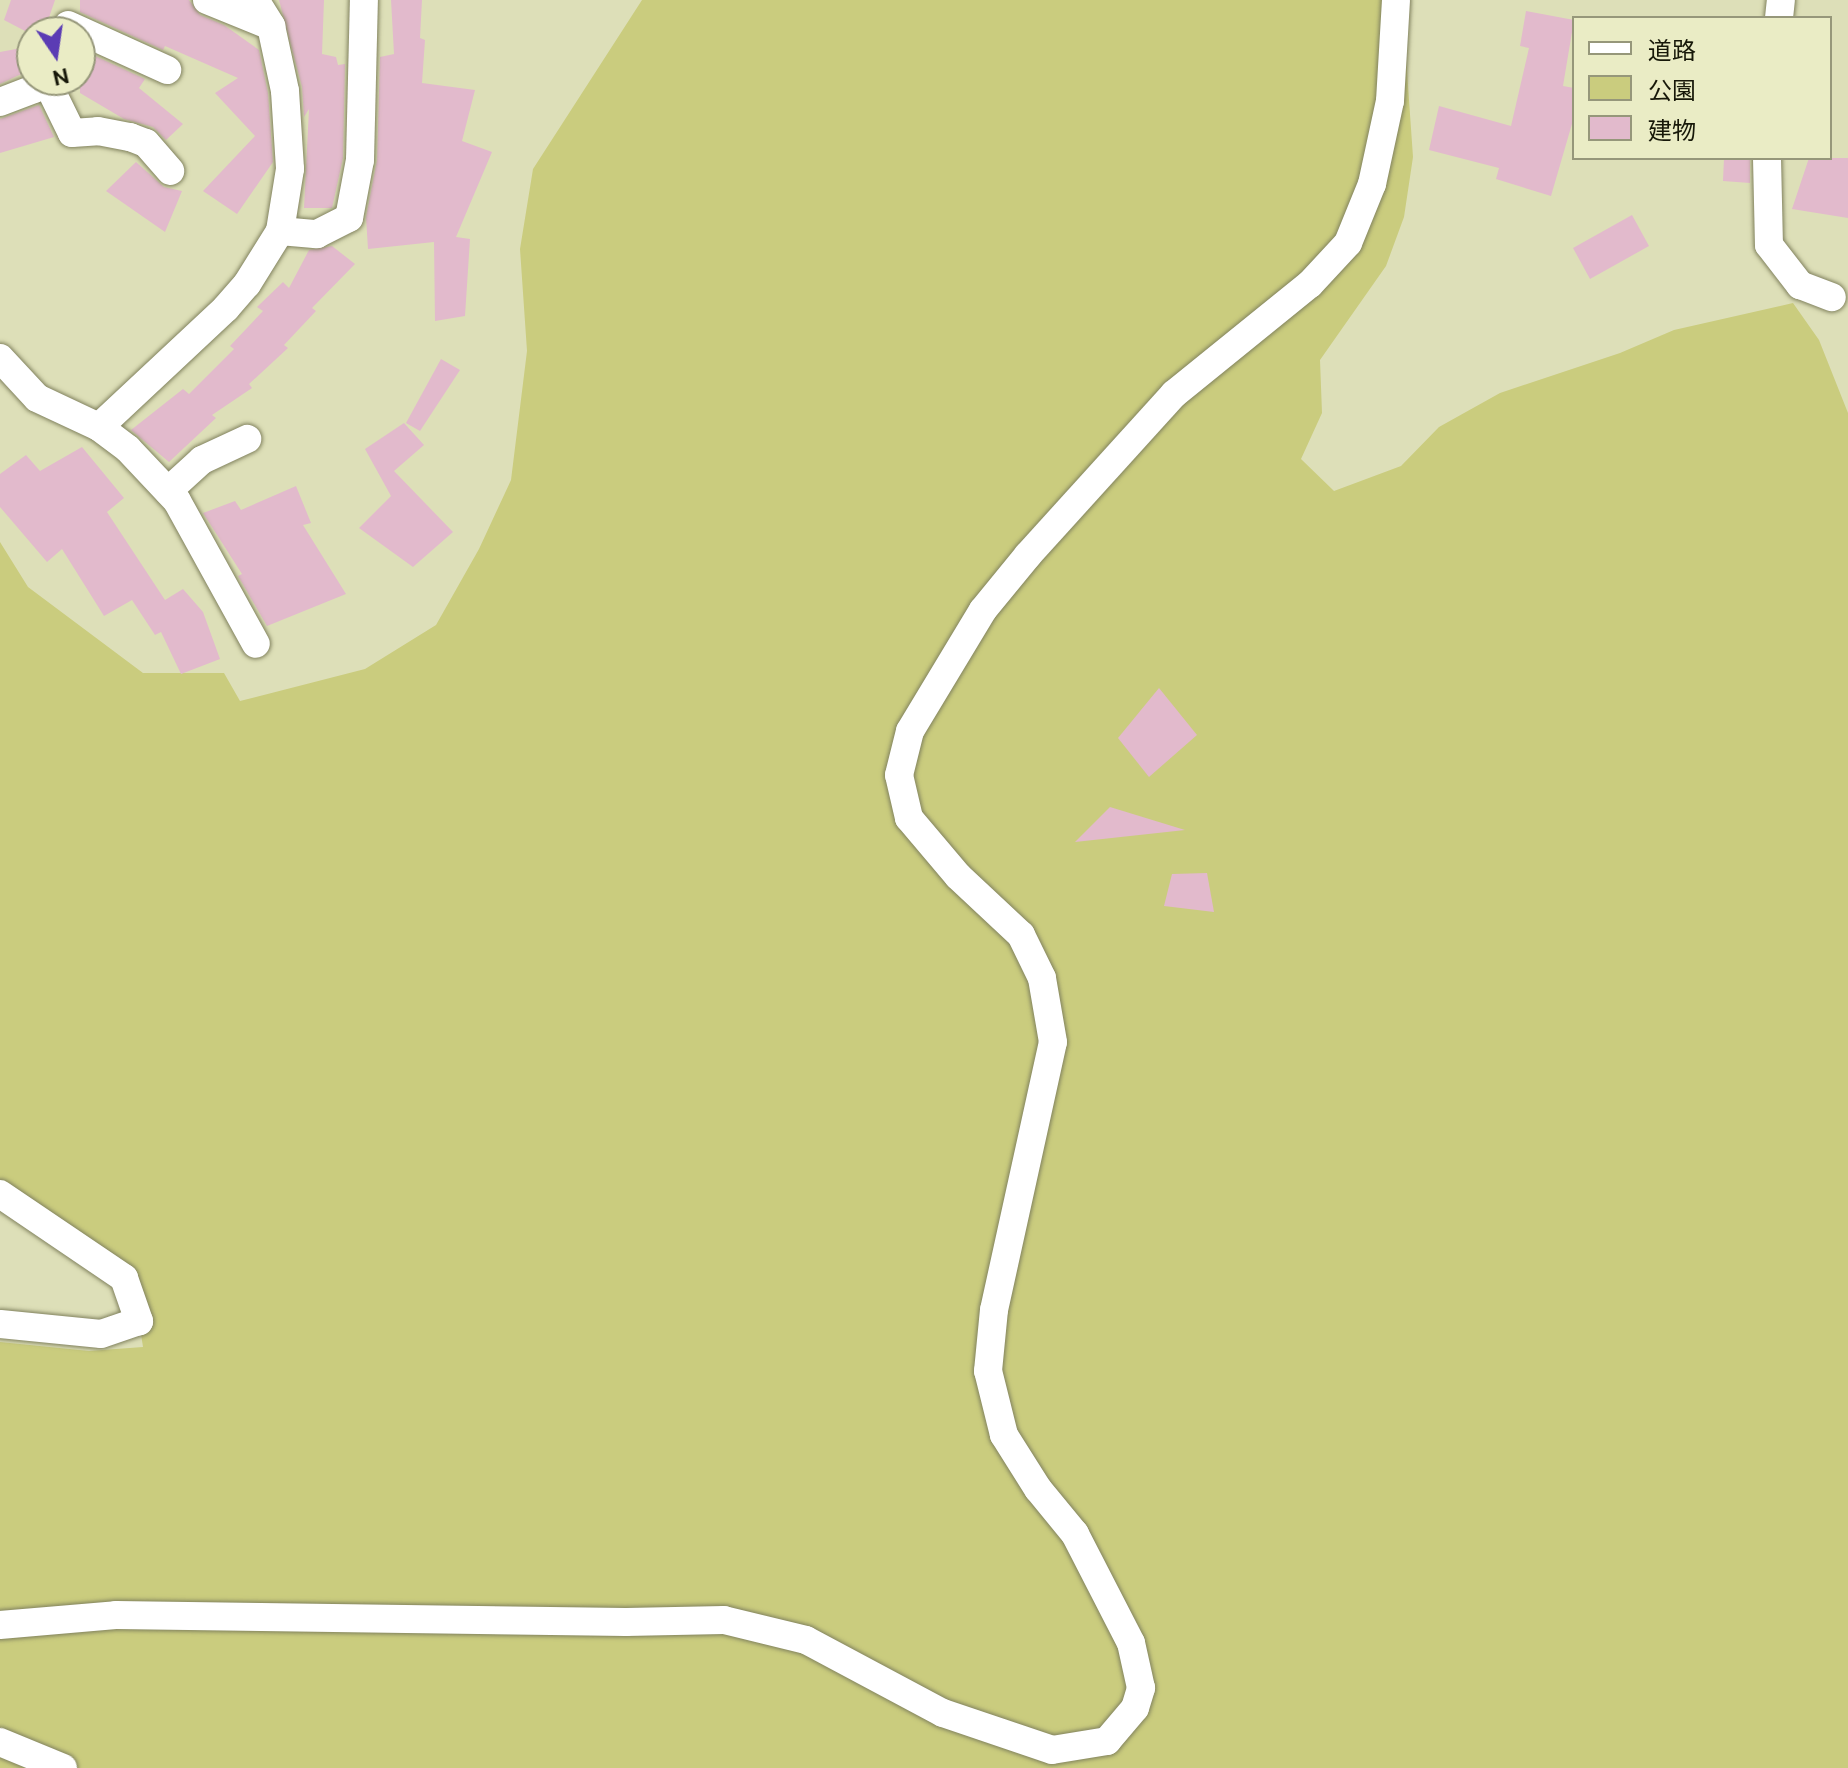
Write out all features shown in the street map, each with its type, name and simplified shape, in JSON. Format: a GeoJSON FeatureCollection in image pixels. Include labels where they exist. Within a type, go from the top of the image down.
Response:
{"type":"FeatureCollection","features":[{"type":"Feature","properties":{"kind":"street"},"geometry":{"type":"LineString","coordinates":[[207,0],[271,26]]}},
{"type":"Feature","properties":{"kind":"street"},"geometry":{"type":"LineString","coordinates":[[99,427],[226,308],[247,284],[280,231],[290,169],[285,91],[271,26],[255,0]]}},
{"type":"Feature","properties":{"kind":"street"},"geometry":{"type":"LineString","coordinates":[[280,231],[317,234],[349,218],[360,160],[364,0]]}},
{"type":"Feature","properties":{"kind":"street"},"geometry":{"type":"LineString","coordinates":[[0,1625],[116,1615],[626,1622],[724,1620],[806,1640],[943,1713],[1052,1750],[1107,1741],[1135,1708],[1141,1688],[1131,1643],[1075,1534],[1038,1489],[1004,1435],[988,1371],[994,1310],[1053,1042],[1042,978],[1021,935],[958,876],[909,818],[899,775],[910,731],[983,610],[1028,555],[1174,394],[1310,284],[1348,243],[1372,184],[1390,101],[1396,0]]}},
{"type":"Feature","properties":{"kind":"street"},"geometry":{"type":"LineString","coordinates":[[96,33],[167,70]]}},
{"type":"Feature","properties":{"kind":"street"},"geometry":{"type":"LineString","coordinates":[[0,102],[34,89],[46,80],[72,133],[98,131],[146,143],[170,171]]}},
{"type":"Feature","properties":{"kind":"street"},"geometry":{"type":"LineString","coordinates":[[1767,160],[1769,245],[1800,285],[1832,297]]}},
{"type":"Feature","properties":{"kind":"street"},"geometry":{"type":"LineString","coordinates":[[0,358],[37,398],[99,427],[128,449],[168,491],[213,561],[256,644]]}},
{"type":"Feature","properties":{"kind":"street"},"geometry":{"type":"LineString","coordinates":[[168,491],[202,460],[232,450],[247,439]]}},
{"type":"Feature","properties":{"kind":"street"},"geometry":{"type":"LineString","coordinates":[[0,1194],[124,1278],[139,1321],[101,1334],[0,1324]]}},
{"type":"Feature","properties":{"kind":"street"},"geometry":{"type":"LineString","coordinates":[[0,1742],[63,1768]]}},
{"type":"Feature","properties":{"kind":"green space"},"geometry":{"type":"Polygon","coordinates":[[[642,0],[1402,0],[1413,157],[1404,217],[1386,266],[1320,360],[1322,413],[1301,459],[1334,491],[1401,466],[1439,427],[1500,393],[1620,353],[1674,330],[1793,303],[1819,340],[1848,413],[1848,1768],[0,1768],[0,1342],[89,1351],[143,1347],[139,1321],[124,1278],[0,1194],[0,542],[28,587],[143,673],[224,673],[240,701],[365,669],[436,625],[479,549],[511,480],[527,351],[520,249],[533,169],[642,0]]]}},
{"type":"Feature","properties":{"kind":"building"},"geometry":{"type":"Polygon","coordinates":[[[11,0],[55,0],[50,16],[16,16],[16,26],[4,20],[11,0]]]}},
{"type":"Feature","properties":{"kind":"building"},"geometry":{"type":"Polygon","coordinates":[[[80,0],[189,0],[200,15],[224,25],[259,50],[268,93],[273,162],[237,214],[203,191],[255,136],[215,93],[238,78],[165,46],[163,50],[96,19],[96,16],[80,12],[80,0]]]}},
{"type":"Feature","properties":{"kind":"building"},"geometry":{"type":"Polygon","coordinates":[[[279,0],[324,0],[322,54],[336,57],[338,65],[345,64],[343,158],[332,208],[304,208],[309,109],[304,117],[302,87],[279,0]]]}},
{"type":"Feature","properties":{"kind":"building"},"geometry":{"type":"Polygon","coordinates":[[[391,0],[422,0],[420,38],[425,40],[422,83],[475,90],[462,141],[492,152],[456,237],[470,239],[465,316],[435,321],[434,242],[368,249],[366,217],[377,160],[380,57],[394,54],[391,0]]]}},
{"type":"Feature","properties":{"kind":"building"},"geometry":{"type":"Polygon","coordinates":[[[1526,11],[1572,20],[1563,86],[1572,88],[1572,124],[1551,196],[1496,179],[1499,168],[1429,150],[1439,106],[1511,126],[1529,48],[1520,46],[1526,11]]]}},
{"type":"Feature","properties":{"kind":"building"},"geometry":{"type":"Polygon","coordinates":[[[16,49],[16,76],[0,84],[0,52],[16,49]]]}},
{"type":"Feature","properties":{"kind":"building"},"geometry":{"type":"Polygon","coordinates":[[[96,56],[145,79],[139,88],[183,124],[166,140],[153,127],[124,119],[85,96],[96,96],[96,56]]]}},
{"type":"Feature","properties":{"kind":"building"},"geometry":{"type":"Polygon","coordinates":[[[39,105],[54,137],[0,153],[0,119],[39,105]]]}},
{"type":"Feature","properties":{"kind":"building"},"geometry":{"type":"Polygon","coordinates":[[[1848,158],[1848,218],[1792,209],[1808,160],[1848,158]]]}},
{"type":"Feature","properties":{"kind":"building"},"geometry":{"type":"Polygon","coordinates":[[[1724,160],[1750,160],[1750,183],[1723,181],[1724,160]]]}},
{"type":"Feature","properties":{"kind":"building"},"geometry":{"type":"Polygon","coordinates":[[[136,162],[164,187],[182,191],[165,232],[106,191],[136,162]]]}},
{"type":"Feature","properties":{"kind":"building"},"geometry":{"type":"Polygon","coordinates":[[[1632,215],[1649,246],[1590,279],[1573,248],[1632,215]]]}},
{"type":"Feature","properties":{"kind":"building"},"geometry":{"type":"Polygon","coordinates":[[[332,246],[355,264],[312,308],[316,311],[284,345],[288,348],[249,384],[252,388],[212,415],[216,418],[169,462],[131,430],[183,389],[189,394],[234,349],[230,346],[263,311],[257,307],[283,282],[289,288],[309,250],[332,246]]]}},
{"type":"Feature","properties":{"kind":"building"},"geometry":{"type":"Polygon","coordinates":[[[441,359],[460,370],[420,431],[406,423],[441,359]]]}},
{"type":"Feature","properties":{"kind":"building"},"geometry":{"type":"Polygon","coordinates":[[[404,423],[424,445],[394,471],[453,532],[413,567],[359,528],[391,496],[365,449],[404,423]]]}},
{"type":"Feature","properties":{"kind":"building"},"geometry":{"type":"Polygon","coordinates":[[[82,447],[124,498],[107,512],[165,600],[183,589],[203,612],[220,659],[181,674],[161,632],[155,635],[132,600],[104,616],[62,549],[47,562],[0,507],[0,474],[26,455],[40,471],[82,447]]]}},
{"type":"Feature","properties":{"kind":"building"},"geometry":{"type":"Polygon","coordinates":[[[296,486],[311,523],[303,525],[346,594],[267,626],[238,576],[242,574],[203,513],[235,501],[241,510],[296,486]]]}},
{"type":"Feature","properties":{"kind":"building"},"geometry":{"type":"Polygon","coordinates":[[[1159,688],[1197,735],[1149,777],[1118,738],[1159,688]]]}},
{"type":"Feature","properties":{"kind":"building"},"geometry":{"type":"Polygon","coordinates":[[[1110,807],[1185,830],[1075,842],[1110,807]]]}},
{"type":"Feature","properties":{"kind":"building"},"geometry":{"type":"Polygon","coordinates":[[[1207,873],[1214,912],[1164,906],[1172,874],[1207,873]]]}}]}
